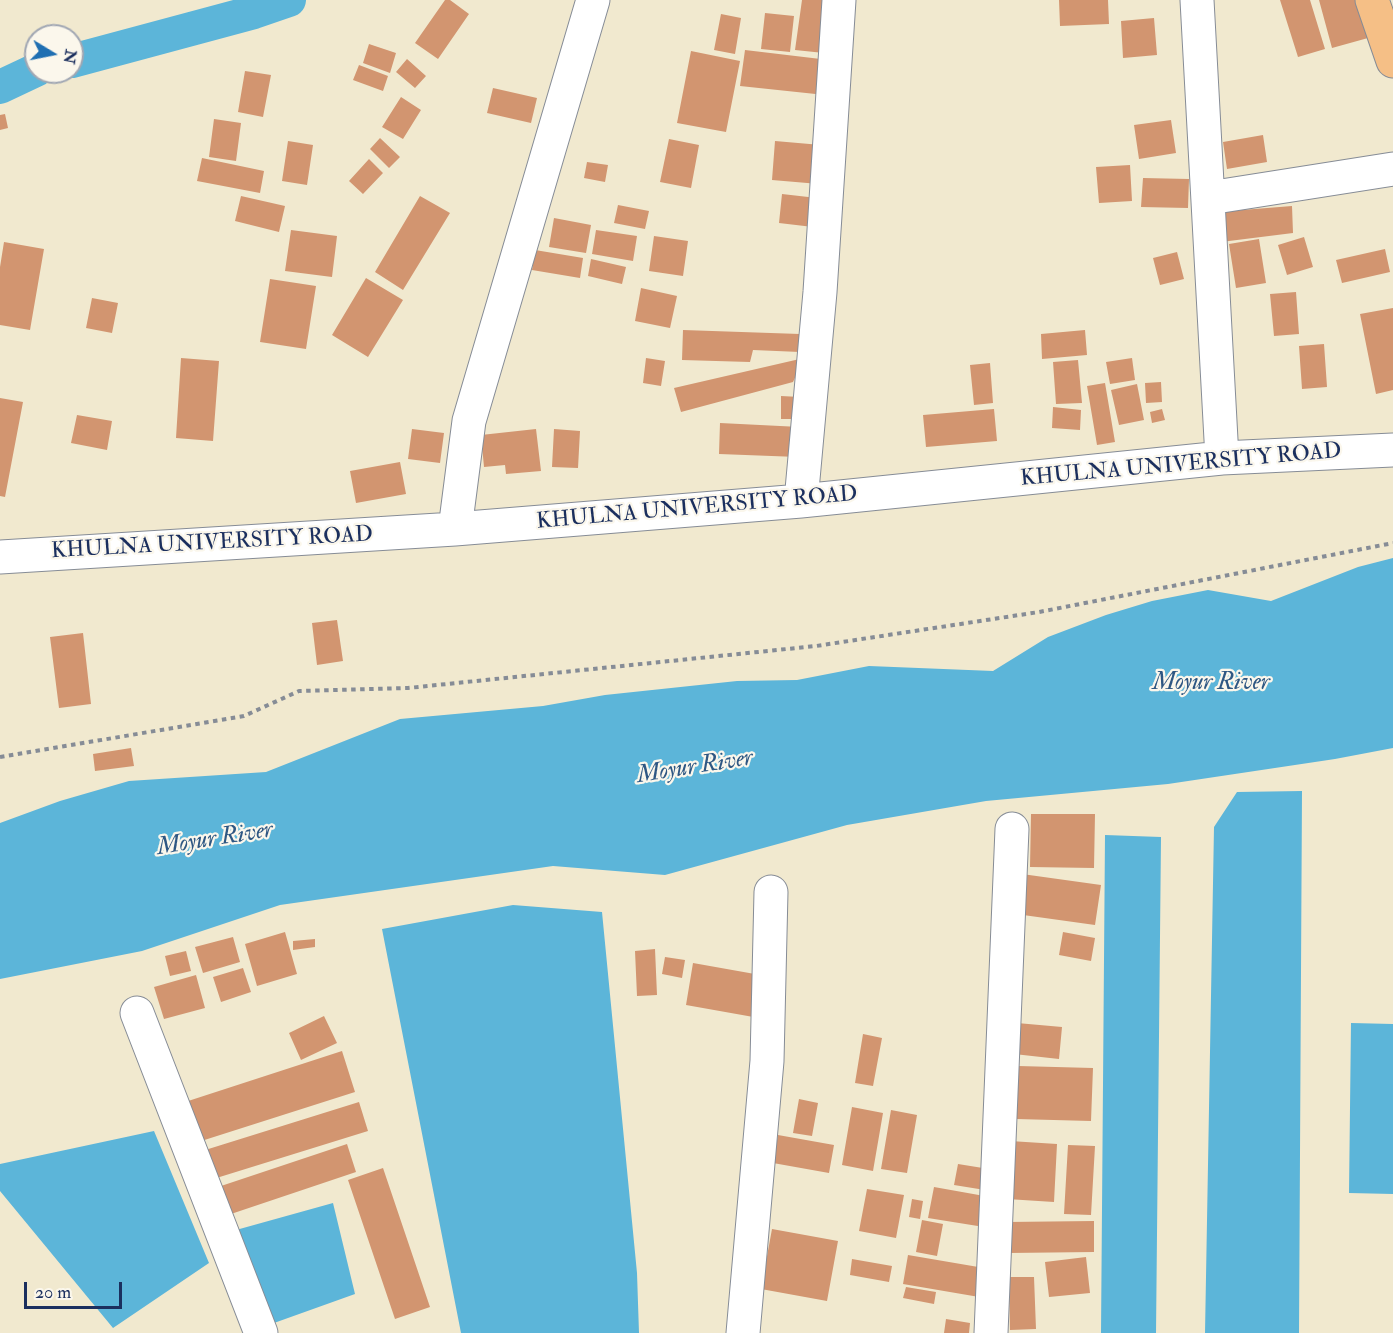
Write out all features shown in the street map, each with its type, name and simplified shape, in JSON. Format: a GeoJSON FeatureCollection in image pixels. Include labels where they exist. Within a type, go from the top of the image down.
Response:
{"type":"FeatureCollection","features":[{"type":"Feature","properties":{"kind":"main road"},"geometry":{"type":"LineString","coordinates":[[1372,0],[1393,61]]}},
{"type":"Feature","properties":{"kind":"street"},"geometry":{"type":"LineString","coordinates":[[455,529],[469,421],[593,0]]}},
{"type":"Feature","properties":{"kind":"street"},"geometry":{"type":"LineString","coordinates":[[801,501],[820,291],[839,0]]}},
{"type":"Feature","properties":{"kind":"street"},"geometry":{"type":"LineString","coordinates":[[1197,0],[1222,459]]}},
{"type":"Feature","properties":{"kind":"street"},"geometry":{"type":"LineString","coordinates":[[1209,198],[1393,169]]}},
{"type":"Feature","properties":{"kind":"street","name":"KHULNA UNIVERSITY ROAD"},"geometry":{"type":"LineString","coordinates":[[0,557],[455,529],[801,501],[1222,459],[1393,450]]}},
{"type":"Feature","properties":{"kind":"street"},"geometry":{"type":"LineString","coordinates":[[991,1333],[1011,829]]}},
{"type":"Feature","properties":{"kind":"street"},"geometry":{"type":"LineString","coordinates":[[743,1333],[767,1061],[771,892]]}},
{"type":"Feature","properties":{"kind":"street"},"geometry":{"type":"LineString","coordinates":[[137,1013],[261,1333]]}},
{"type":"Feature","properties":{"kind":"path"},"geometry":{"type":"LineString","coordinates":[[0,757],[244,716],[299,691],[408,688],[816,646],[1039,612],[1393,543]]}},
{"type":"Feature","properties":{"kind":"water","name":"Moyur River"},"geometry":{"type":"Polygon","coordinates":[[[1393,558],[1393,748],[1168,784],[986,801],[847,825],[665,875],[553,866],[280,905],[142,951],[0,979],[0,823],[60,801],[129,781],[266,772],[400,719],[543,706],[605,695],[737,681],[797,680],[869,666],[993,671],[1048,637],[1106,615],[1152,601],[1208,590],[1271,601],[1358,567],[1393,558]]]}},
{"type":"Feature","properties":{"kind":"water"},"geometry":{"type":"Polygon","coordinates":[[[1302,791],[1299,1333],[1205,1333],[1214,827],[1237,792],[1302,791]]]}},
{"type":"Feature","properties":{"kind":"water"},"geometry":{"type":"Polygon","coordinates":[[[1105,835],[1161,837],[1156,1333],[1101,1333],[1105,835]]]}},
{"type":"Feature","properties":{"kind":"water"},"geometry":{"type":"Polygon","coordinates":[[[513,905],[602,912],[637,1273],[639,1333],[461,1333],[382,929],[513,905]]]}},
{"type":"Feature","properties":{"kind":"water"},"geometry":{"type":"Polygon","coordinates":[[[1351,1023],[1393,1024],[1393,1194],[1349,1193],[1351,1023]]]}},
{"type":"Feature","properties":{"kind":"water"},"geometry":{"type":"Polygon","coordinates":[[[154,1131],[209,1263],[113,1328],[0,1191],[0,1164],[154,1131]]]}},
{"type":"Feature","properties":{"kind":"water"},"geometry":{"type":"Polygon","coordinates":[[[333,1203],[355,1294],[274,1323],[236,1230],[333,1203]]]}},
{"type":"Feature","properties":{"kind":"building"},"geometry":{"type":"Polygon","coordinates":[[[445,0],[450,0],[469,14],[438,59],[415,43],[445,0]]]}},
{"type":"Feature","properties":{"kind":"building"},"geometry":{"type":"Polygon","coordinates":[[[802,0],[827,0],[824,53],[795,50],[802,0]]]}},
{"type":"Feature","properties":{"kind":"building"},"geometry":{"type":"Polygon","coordinates":[[[1059,0],[1108,0],[1109,24],[1060,26],[1059,0]]]}},
{"type":"Feature","properties":{"kind":"building"},"geometry":{"type":"Polygon","coordinates":[[[1280,0],[1310,0],[1325,49],[1298,57],[1280,0]]]}},
{"type":"Feature","properties":{"kind":"building"},"geometry":{"type":"Polygon","coordinates":[[[1319,0],[1357,0],[1368,38],[1332,48],[1319,0]]]}},
{"type":"Feature","properties":{"kind":"building"},"geometry":{"type":"Polygon","coordinates":[[[765,13],[794,16],[790,52],[761,49],[765,13]]]}},
{"type":"Feature","properties":{"kind":"building"},"geometry":{"type":"Polygon","coordinates":[[[721,14],[741,18],[735,54],[714,50],[721,14]]]}},
{"type":"Feature","properties":{"kind":"building"},"geometry":{"type":"Polygon","coordinates":[[[1154,18],[1157,55],[1123,58],[1121,21],[1154,18]]]}},
{"type":"Feature","properties":{"kind":"building"},"geometry":{"type":"Polygon","coordinates":[[[369,44],[396,53],[390,73],[363,63],[369,44]]]}},
{"type":"Feature","properties":{"kind":"building"},"geometry":{"type":"Polygon","coordinates":[[[745,50],[829,60],[825,95],[740,86],[745,50]]]}},
{"type":"Feature","properties":{"kind":"building"},"geometry":{"type":"Polygon","coordinates":[[[691,51],[740,61],[726,132],[677,123],[691,51]]]}},
{"type":"Feature","properties":{"kind":"building"},"geometry":{"type":"Polygon","coordinates":[[[407,59],[426,76],[415,88],[396,72],[407,59]]]}},
{"type":"Feature","properties":{"kind":"building"},"geometry":{"type":"Polygon","coordinates":[[[359,65],[388,76],[383,91],[353,80],[359,65]]]}},
{"type":"Feature","properties":{"kind":"building"},"geometry":{"type":"Polygon","coordinates":[[[245,71],[271,75],[263,117],[238,112],[245,71]]]}},
{"type":"Feature","properties":{"kind":"building"},"geometry":{"type":"Polygon","coordinates":[[[493,88],[537,98],[531,123],[487,113],[493,88]]]}},
{"type":"Feature","properties":{"kind":"building"},"geometry":{"type":"Polygon","coordinates":[[[401,97],[421,110],[403,139],[382,127],[401,97]]]}},
{"type":"Feature","properties":{"kind":"building"},"geometry":{"type":"Polygon","coordinates":[[[5,114],[8,128],[0,130],[0,115],[5,114]]]}},
{"type":"Feature","properties":{"kind":"building"},"geometry":{"type":"Polygon","coordinates":[[[214,119],[241,123],[236,161],[209,157],[214,119]]]}},
{"type":"Feature","properties":{"kind":"building"},"geometry":{"type":"Polygon","coordinates":[[[1171,120],[1176,153],[1139,159],[1134,125],[1171,120]]]}},
{"type":"Feature","properties":{"kind":"building"},"geometry":{"type":"Polygon","coordinates":[[[1263,135],[1267,162],[1227,169],[1223,142],[1263,135]]]}},
{"type":"Feature","properties":{"kind":"building"},"geometry":{"type":"Polygon","coordinates":[[[380,138],[400,157],[389,168],[370,149],[380,138]]]}},
{"type":"Feature","properties":{"kind":"building"},"geometry":{"type":"Polygon","coordinates":[[[669,139],[699,145],[691,188],[660,182],[669,139]]]}},
{"type":"Feature","properties":{"kind":"building"},"geometry":{"type":"Polygon","coordinates":[[[288,141],[313,145],[307,185],[282,181],[288,141]]]}},
{"type":"Feature","properties":{"kind":"building"},"geometry":{"type":"Polygon","coordinates":[[[775,141],[821,145],[819,184],[772,180],[775,141]]]}},
{"type":"Feature","properties":{"kind":"building"},"geometry":{"type":"Polygon","coordinates":[[[202,158],[264,171],[260,193],[197,181],[202,158]]]}},
{"type":"Feature","properties":{"kind":"building"},"geometry":{"type":"Polygon","coordinates":[[[369,159],[383,173],[363,194],[349,181],[369,159]]]}},
{"type":"Feature","properties":{"kind":"building"},"geometry":{"type":"Polygon","coordinates":[[[587,162],[608,165],[605,182],[584,178],[587,162]]]}},
{"type":"Feature","properties":{"kind":"building"},"geometry":{"type":"Polygon","coordinates":[[[1130,165],[1132,201],[1099,203],[1096,167],[1130,165]]]}},
{"type":"Feature","properties":{"kind":"building"},"geometry":{"type":"Polygon","coordinates":[[[1143,178],[1189,179],[1188,208],[1141,207],[1143,178]]]}},
{"type":"Feature","properties":{"kind":"building"},"geometry":{"type":"Polygon","coordinates":[[[782,194],[817,198],[813,227],[779,223],[782,194]]]}},
{"type":"Feature","properties":{"kind":"building"},"geometry":{"type":"Polygon","coordinates":[[[241,196],[285,206],[279,232],[235,221],[241,196]]]}},
{"type":"Feature","properties":{"kind":"building"},"geometry":{"type":"Polygon","coordinates":[[[420,196],[450,213],[403,290],[375,272],[420,196]]]}},
{"type":"Feature","properties":{"kind":"building"},"geometry":{"type":"Polygon","coordinates":[[[618,205],[649,211],[645,229],[614,223],[618,205]]]}},
{"type":"Feature","properties":{"kind":"building"},"geometry":{"type":"Polygon","coordinates":[[[1292,206],[1293,233],[1221,242],[1217,212],[1292,206]]]}},
{"type":"Feature","properties":{"kind":"building"},"geometry":{"type":"Polygon","coordinates":[[[554,218],[591,225],[586,253],[549,247],[554,218]]]}},
{"type":"Feature","properties":{"kind":"building"},"geometry":{"type":"Polygon","coordinates":[[[291,230],[337,236],[332,277],[285,271],[291,230]]]}},
{"type":"Feature","properties":{"kind":"building"},"geometry":{"type":"Polygon","coordinates":[[[596,230],[637,236],[633,261],[592,254],[596,230]]]}},
{"type":"Feature","properties":{"kind":"building"},"geometry":{"type":"Polygon","coordinates":[[[654,236],[688,241],[683,276],[649,271],[654,236]]]}},
{"type":"Feature","properties":{"kind":"building"},"geometry":{"type":"Polygon","coordinates":[[[1304,237],[1313,267],[1287,275],[1278,245],[1304,237]]]}},
{"type":"Feature","properties":{"kind":"building"},"geometry":{"type":"Polygon","coordinates":[[[1259,239],[1266,283],[1236,288],[1229,244],[1259,239]]]}},
{"type":"Feature","properties":{"kind":"building"},"geometry":{"type":"Polygon","coordinates":[[[4,242],[44,249],[30,330],[0,325],[0,267],[4,242]]]}},
{"type":"Feature","properties":{"kind":"building"},"geometry":{"type":"Polygon","coordinates":[[[1385,249],[1390,272],[1342,283],[1336,260],[1385,249]]]}},
{"type":"Feature","properties":{"kind":"building"},"geometry":{"type":"Polygon","coordinates":[[[535,250],[583,258],[580,278],[532,270],[535,250]]]}},
{"type":"Feature","properties":{"kind":"building"},"geometry":{"type":"Polygon","coordinates":[[[1177,252],[1184,279],[1160,285],[1153,258],[1177,252]]]}},
{"type":"Feature","properties":{"kind":"building"},"geometry":{"type":"Polygon","coordinates":[[[591,259],[626,267],[622,284],[588,276],[591,259]]]}},
{"type":"Feature","properties":{"kind":"building"},"geometry":{"type":"Polygon","coordinates":[[[366,278],[403,300],[368,357],[332,335],[366,278]]]}},
{"type":"Feature","properties":{"kind":"building"},"geometry":{"type":"Polygon","coordinates":[[[270,279],[316,286],[306,349],[260,342],[270,279]]]}},
{"type":"Feature","properties":{"kind":"building"},"geometry":{"type":"Polygon","coordinates":[[[641,288],[677,296],[670,328],[635,321],[641,288]]]}},
{"type":"Feature","properties":{"kind":"building"},"geometry":{"type":"Polygon","coordinates":[[[1296,292],[1299,334],[1274,336],[1270,294],[1296,292]]]}},
{"type":"Feature","properties":{"kind":"building"},"geometry":{"type":"Polygon","coordinates":[[[92,298],[118,303],[112,333],[86,328],[92,298]]]}},
{"type":"Feature","properties":{"kind":"building"},"geometry":{"type":"Polygon","coordinates":[[[1393,308],[1393,390],[1376,394],[1360,314],[1393,308]]]}},
{"type":"Feature","properties":{"kind":"building"},"geometry":{"type":"Polygon","coordinates":[[[683,330],[800,334],[800,352],[753,350],[750,362],[682,360],[683,330]]]}},
{"type":"Feature","properties":{"kind":"building"},"geometry":{"type":"Polygon","coordinates":[[[1085,330],[1087,355],[1042,359],[1041,334],[1085,330]]]}},
{"type":"Feature","properties":{"kind":"building"},"geometry":{"type":"Polygon","coordinates":[[[1324,344],[1327,387],[1302,389],[1299,346],[1324,344]]]}},
{"type":"Feature","properties":{"kind":"building"},"geometry":{"type":"Polygon","coordinates":[[[181,358],[219,361],[213,441],[176,438],[181,358]]]}},
{"type":"Feature","properties":{"kind":"building"},"geometry":{"type":"Polygon","coordinates":[[[646,358],[665,361],[661,386],[643,383],[646,358]]]}},
{"type":"Feature","properties":{"kind":"building"},"geometry":{"type":"Polygon","coordinates":[[[804,358],[793,382],[681,412],[674,388],[804,358]]]}},
{"type":"Feature","properties":{"kind":"building"},"geometry":{"type":"Polygon","coordinates":[[[1132,358],[1135,380],[1110,384],[1106,362],[1132,358]]]}},
{"type":"Feature","properties":{"kind":"building"},"geometry":{"type":"Polygon","coordinates":[[[1078,360],[1082,403],[1056,404],[1053,362],[1078,360]]]}},
{"type":"Feature","properties":{"kind":"building"},"geometry":{"type":"Polygon","coordinates":[[[990,363],[993,403],[974,405],[970,365],[990,363]]]}},
{"type":"Feature","properties":{"kind":"building"},"geometry":{"type":"Polygon","coordinates":[[[1161,382],[1162,402],[1146,403],[1145,383],[1161,382]]]}},
{"type":"Feature","properties":{"kind":"building"},"geometry":{"type":"Polygon","coordinates":[[[1105,383],[1115,442],[1097,445],[1087,386],[1105,383]]]}},
{"type":"Feature","properties":{"kind":"building"},"geometry":{"type":"Polygon","coordinates":[[[1137,384],[1144,420],[1119,425],[1111,390],[1137,384]]]}},
{"type":"Feature","properties":{"kind":"building"},"geometry":{"type":"Polygon","coordinates":[[[781,396],[800,397],[799,419],[781,419],[781,396]]]}},
{"type":"Feature","properties":{"kind":"building"},"geometry":{"type":"Polygon","coordinates":[[[0,398],[23,402],[5,497],[0,496],[0,398]]]}},
{"type":"Feature","properties":{"kind":"building"},"geometry":{"type":"Polygon","coordinates":[[[1053,407],[1081,410],[1080,430],[1052,428],[1053,407]]]}},
{"type":"Feature","properties":{"kind":"building"},"geometry":{"type":"Polygon","coordinates":[[[994,409],[997,441],[926,447],[923,415],[994,409]]]}},
{"type":"Feature","properties":{"kind":"building"},"geometry":{"type":"Polygon","coordinates":[[[1162,409],[1165,420],[1152,423],[1150,412],[1162,409]]]}},
{"type":"Feature","properties":{"kind":"building"},"geometry":{"type":"Polygon","coordinates":[[[77,415],[112,421],[107,450],[71,443],[77,415]]]}},
{"type":"Feature","properties":{"kind":"building"},"geometry":{"type":"Polygon","coordinates":[[[720,423],[800,427],[798,457],[719,454],[720,423]]]}},
{"type":"Feature","properties":{"kind":"building"},"geometry":{"type":"Polygon","coordinates":[[[412,429],[444,433],[440,463],[408,459],[412,429]]]}},
{"type":"Feature","properties":{"kind":"building"},"geometry":{"type":"Polygon","coordinates":[[[536,429],[541,471],[506,474],[505,465],[484,467],[481,435],[536,429]]]}},
{"type":"Feature","properties":{"kind":"building"},"geometry":{"type":"Polygon","coordinates":[[[554,429],[580,431],[578,468],[552,467],[554,429]]]}},
{"type":"Feature","properties":{"kind":"building"},"geometry":{"type":"Polygon","coordinates":[[[400,462],[406,494],[356,503],[350,471],[400,462]]]}},
{"type":"Feature","properties":{"kind":"building"},"geometry":{"type":"Polygon","coordinates":[[[337,620],[343,661],[317,665],[312,623],[337,620]]]}},
{"type":"Feature","properties":{"kind":"building"},"geometry":{"type":"Polygon","coordinates":[[[83,633],[91,704],[59,708],[50,637],[83,633]]]}},
{"type":"Feature","properties":{"kind":"building"},"geometry":{"type":"Polygon","coordinates":[[[131,748],[134,766],[95,771],[93,754],[131,748]]]}},
{"type":"Feature","properties":{"kind":"building"},"geometry":{"type":"Polygon","coordinates":[[[1031,814],[1095,814],[1094,868],[1030,867],[1031,814]]]}},
{"type":"Feature","properties":{"kind":"building"},"geometry":{"type":"Polygon","coordinates":[[[1022,874],[1101,885],[1095,925],[1016,914],[1022,874]]]}},
{"type":"Feature","properties":{"kind":"building"},"geometry":{"type":"Polygon","coordinates":[[[285,932],[297,974],[257,986],[245,944],[285,932]]]}},
{"type":"Feature","properties":{"kind":"building"},"geometry":{"type":"Polygon","coordinates":[[[1063,932],[1095,938],[1091,961],[1059,955],[1063,932]]]}},
{"type":"Feature","properties":{"kind":"building"},"geometry":{"type":"Polygon","coordinates":[[[233,937],[240,962],[203,973],[195,947],[233,937]]]}},
{"type":"Feature","properties":{"kind":"building"},"geometry":{"type":"Polygon","coordinates":[[[315,939],[315,947],[293,950],[293,941],[315,939]]]}},
{"type":"Feature","properties":{"kind":"building"},"geometry":{"type":"Polygon","coordinates":[[[655,949],[657,995],[637,996],[635,951],[655,949]]]}},
{"type":"Feature","properties":{"kind":"building"},"geometry":{"type":"Polygon","coordinates":[[[186,951],[191,971],[170,976],[165,956],[186,951]]]}},
{"type":"Feature","properties":{"kind":"building"},"geometry":{"type":"Polygon","coordinates":[[[665,957],[685,960],[682,978],[662,974],[665,957]]]}},
{"type":"Feature","properties":{"kind":"building"},"geometry":{"type":"Polygon","coordinates":[[[693,963],[766,976],[759,1018],[686,1005],[693,963]]]}},
{"type":"Feature","properties":{"kind":"building"},"geometry":{"type":"Polygon","coordinates":[[[243,968],[251,992],[221,1002],[213,977],[243,968]]]}},
{"type":"Feature","properties":{"kind":"building"},"geometry":{"type":"Polygon","coordinates":[[[196,975],[205,1008],[164,1019],[154,987],[196,975]]]}},
{"type":"Feature","properties":{"kind":"building"},"geometry":{"type":"Polygon","coordinates":[[[324,1016],[337,1043],[301,1060],[289,1033],[324,1016]]]}},
{"type":"Feature","properties":{"kind":"building"},"geometry":{"type":"Polygon","coordinates":[[[1017,1023],[1062,1027],[1059,1059],[1014,1054],[1017,1023]]]}},
{"type":"Feature","properties":{"kind":"building"},"geometry":{"type":"Polygon","coordinates":[[[863,1034],[882,1038],[873,1086],[855,1083],[863,1034]]]}},
{"type":"Feature","properties":{"kind":"building"},"geometry":{"type":"Polygon","coordinates":[[[342,1051],[355,1092],[195,1143],[182,1103],[342,1051]]]}},
{"type":"Feature","properties":{"kind":"building"},"geometry":{"type":"Polygon","coordinates":[[[1018,1066],[1093,1068],[1091,1121],[1016,1119],[1018,1066]]]}},
{"type":"Feature","properties":{"kind":"building"},"geometry":{"type":"Polygon","coordinates":[[[799,1099],[818,1103],[812,1136],[793,1133],[799,1099]]]}},
{"type":"Feature","properties":{"kind":"building"},"geometry":{"type":"Polygon","coordinates":[[[359,1102],[368,1131],[210,1180],[202,1151],[359,1102]]]}},
{"type":"Feature","properties":{"kind":"building"},"geometry":{"type":"Polygon","coordinates":[[[852,1107],[883,1113],[873,1171],[842,1165],[852,1107]]]}},
{"type":"Feature","properties":{"kind":"building"},"geometry":{"type":"Polygon","coordinates":[[[891,1110],[917,1115],[907,1173],[881,1169],[891,1110]]]}},
{"type":"Feature","properties":{"kind":"building"},"geometry":{"type":"Polygon","coordinates":[[[778,1135],[834,1145],[829,1173],[773,1163],[778,1135]]]}},
{"type":"Feature","properties":{"kind":"building"},"geometry":{"type":"Polygon","coordinates":[[[1010,1141],[1057,1144],[1054,1202],[1007,1199],[1010,1141]]]}},
{"type":"Feature","properties":{"kind":"building"},"geometry":{"type":"Polygon","coordinates":[[[347,1144],[356,1172],[225,1216],[215,1188],[347,1144]]]}},
{"type":"Feature","properties":{"kind":"building"},"geometry":{"type":"Polygon","coordinates":[[[1068,1145],[1095,1146],[1091,1215],[1064,1214],[1068,1145]]]}},
{"type":"Feature","properties":{"kind":"building"},"geometry":{"type":"Polygon","coordinates":[[[958,1164],[989,1169],[985,1190],[954,1185],[958,1164]]]}},
{"type":"Feature","properties":{"kind":"building"},"geometry":{"type":"Polygon","coordinates":[[[383,1168],[430,1307],[395,1319],[348,1180],[383,1168]]]}},
{"type":"Feature","properties":{"kind":"building"},"geometry":{"type":"Polygon","coordinates":[[[934,1187],[990,1197],[984,1227],[928,1218],[934,1187]]]}},
{"type":"Feature","properties":{"kind":"building"},"geometry":{"type":"Polygon","coordinates":[[[867,1189],[904,1195],[896,1238],[859,1231],[867,1189]]]}},
{"type":"Feature","properties":{"kind":"building"},"geometry":{"type":"Polygon","coordinates":[[[912,1199],[923,1201],[920,1219],[909,1217],[912,1199]]]}},
{"type":"Feature","properties":{"kind":"building"},"geometry":{"type":"Polygon","coordinates":[[[922,1220],[943,1224],[937,1256],[916,1252],[922,1220]]]}},
{"type":"Feature","properties":{"kind":"building"},"geometry":{"type":"Polygon","coordinates":[[[1094,1221],[1094,1252],[1008,1253],[1007,1222],[1094,1221]]]}},
{"type":"Feature","properties":{"kind":"building"},"geometry":{"type":"Polygon","coordinates":[[[772,1229],[838,1241],[827,1301],[761,1289],[772,1229]]]}},
{"type":"Feature","properties":{"kind":"building"},"geometry":{"type":"Polygon","coordinates":[[[908,1255],[990,1269],[985,1298],[903,1284],[908,1255]]]}},
{"type":"Feature","properties":{"kind":"building"},"geometry":{"type":"Polygon","coordinates":[[[1086,1257],[1090,1293],[1049,1297],[1045,1262],[1086,1257]]]}},
{"type":"Feature","properties":{"kind":"building"},"geometry":{"type":"Polygon","coordinates":[[[852,1259],[892,1266],[889,1282],[850,1275],[852,1259]]]}},
{"type":"Feature","properties":{"kind":"building"},"geometry":{"type":"Polygon","coordinates":[[[1009,1277],[1034,1277],[1036,1329],[1010,1330],[1009,1277]]]}},
{"type":"Feature","properties":{"kind":"building"},"geometry":{"type":"Polygon","coordinates":[[[906,1287],[936,1292],[934,1304],[903,1298],[906,1287]]]}},
{"type":"Feature","properties":{"kind":"building"},"geometry":{"type":"Polygon","coordinates":[[[946,1319],[970,1323],[969,1333],[944,1333],[946,1319]]]}},
{"type":"Feature","properties":{"kind":"waterway"},"geometry":{"type":"LineString","coordinates":[[84,58],[254,12],[289,0]]}},
{"type":"Feature","properties":{"kind":"waterway"},"geometry":{"type":"LineString","coordinates":[[0,87],[24,76]]}}]}
